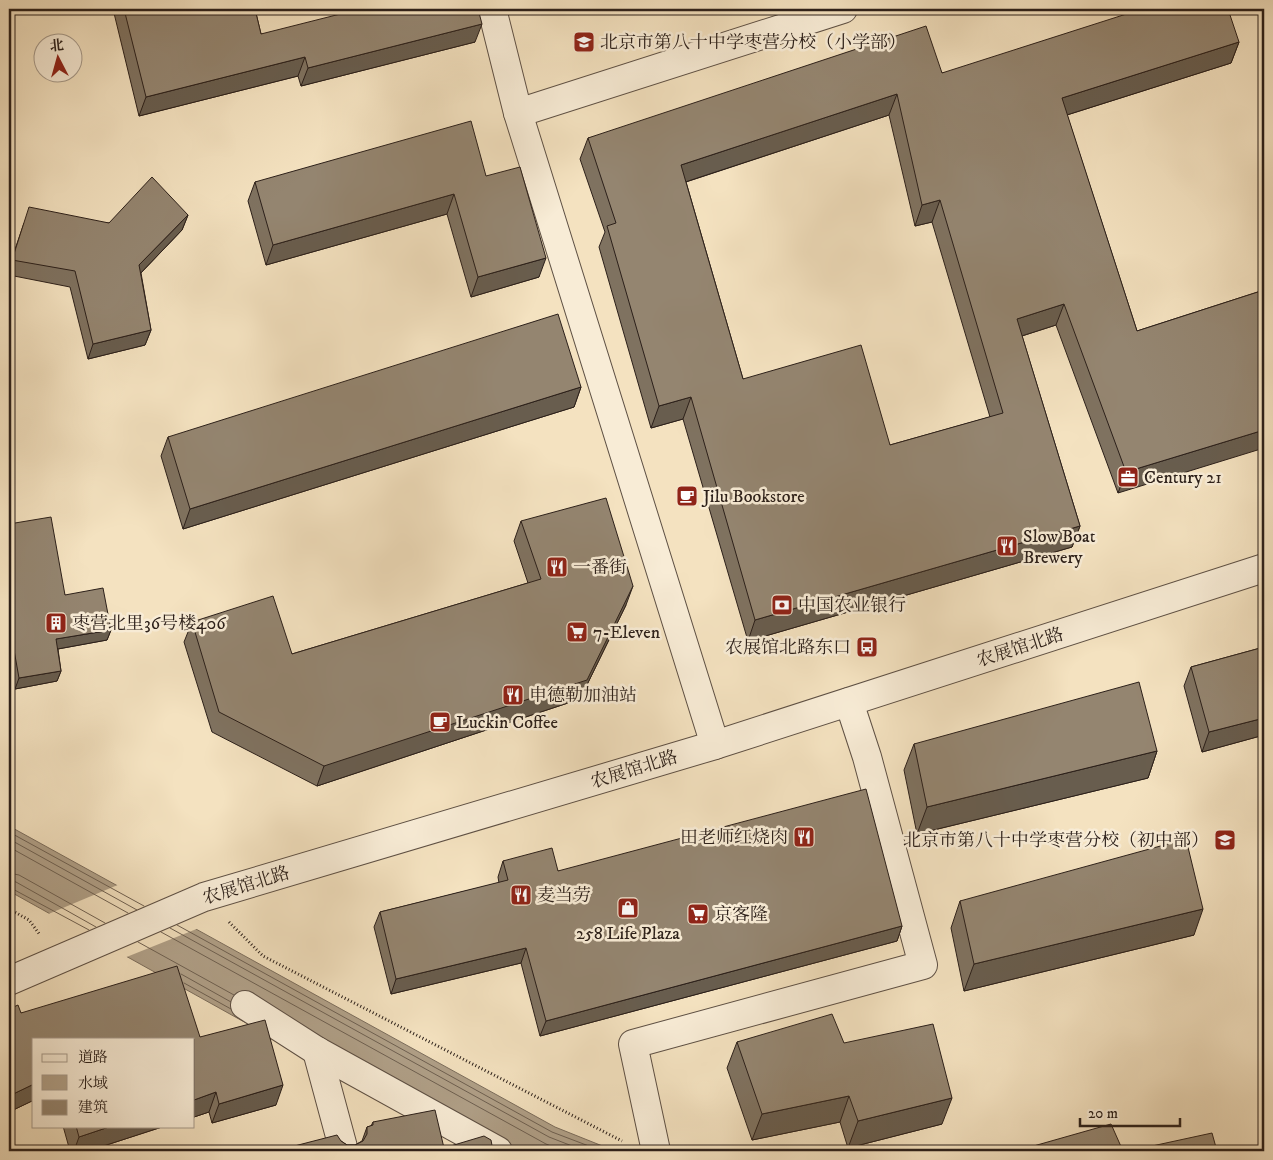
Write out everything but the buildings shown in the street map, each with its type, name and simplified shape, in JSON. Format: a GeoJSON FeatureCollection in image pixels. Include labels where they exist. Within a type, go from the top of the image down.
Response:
{"type":"FeatureCollection","features":[{"type":"Feature","properties":{"kind":"street"},"geometry":{"type":"LineString","coordinates":[[492,9],[518,113],[715,745]]}},
{"type":"Feature","properties":{"kind":"street"},"geometry":{"type":"LineString","coordinates":[[518,113],[843,9]]}},
{"type":"Feature","properties":{"kind":"street","name":"农展馆北路"},"geometry":{"type":"LineString","coordinates":[[9,981],[70,953],[193,902],[715,745],[1264,568]]}},
{"type":"Feature","properties":{"kind":"street"},"geometry":{"type":"LineString","coordinates":[[653,1137],[633,1044],[923,965],[867,757],[848,702]]}},
{"type":"Feature","properties":{"kind":"street"},"geometry":{"type":"LineString","coordinates":[[245,1005],[316,1052],[498,1151]]}},
{"type":"Feature","properties":{"kind":"street"},"geometry":{"type":"LineString","coordinates":[[316,1052],[344,1151]]}},
{"type":"Feature","properties":{"kind":"path"},"geometry":{"type":"LineString","coordinates":[[193,902],[263,956],[626,1143],[653,1137]]}},
{"type":"Feature","properties":{"kind":"path"},"geometry":{"type":"LineString","coordinates":[[9,909],[29,920],[70,953]]}},
{"type":"Feature","properties":{"kind":"water"},"geometry":{"type":"Polygon","coordinates":[[[9,826],[555,1127],[615,1151],[476,1151],[9,891],[9,826]]]}},
{"type":"Feature","properties":{"kind":"pier"},"geometry":{"type":"Polygon","coordinates":[[[120,884],[199,928],[124,958],[46,915],[120,884]]]}},
{"type":"Feature","properties":{"kind":"place","name":"北京市第八十中学枣营分校（小学部）"},"geometry":{"type":"Point","coordinates":[584,42]}},
{"type":"Feature","properties":{"kind":"place","name":"Century 21"},"geometry":{"type":"Point","coordinates":[1128,477]}},
{"type":"Feature","properties":{"kind":"place","name":"Jilu Bookstore"},"geometry":{"type":"Point","coordinates":[687,496]}},
{"type":"Feature","properties":{"kind":"place","name":"Slow Boat Brewery"},"geometry":{"type":"Point","coordinates":[1007,546]}},
{"type":"Feature","properties":{"kind":"place","name":"一番街"},"geometry":{"type":"Point","coordinates":[557,567]}},
{"type":"Feature","properties":{"kind":"place","name":"中国农业银行"},"geometry":{"type":"Point","coordinates":[782,605]}},
{"type":"Feature","properties":{"kind":"place","name":"枣营北里36号楼406"},"geometry":{"type":"Point","coordinates":[56,623]}},
{"type":"Feature","properties":{"kind":"place","name":"7-Eleven"},"geometry":{"type":"Point","coordinates":[577,632]}},
{"type":"Feature","properties":{"kind":"place","name":"农展馆北路东口"},"geometry":{"type":"Point","coordinates":[867,647]}},
{"type":"Feature","properties":{"kind":"place","name":"申德勒加油站"},"geometry":{"type":"Point","coordinates":[513,695]}},
{"type":"Feature","properties":{"kind":"place","name":"Luckin Coffee"},"geometry":{"type":"Point","coordinates":[440,722]}},
{"type":"Feature","properties":{"kind":"place","name":"田老师红烧肉"},"geometry":{"type":"Point","coordinates":[804,837]}},
{"type":"Feature","properties":{"kind":"place","name":"北京市第八十中学枣营分校（初中部）"},"geometry":{"type":"Point","coordinates":[1225,840]}},
{"type":"Feature","properties":{"kind":"place","name":"麦当劳"},"geometry":{"type":"Point","coordinates":[521,895]}},
{"type":"Feature","properties":{"kind":"place","name":"258 Life Plaza"},"geometry":{"type":"Point","coordinates":[628,908]}},
{"type":"Feature","properties":{"kind":"place","name":"京客隆"},"geometry":{"type":"Point","coordinates":[698,914]}}]}
